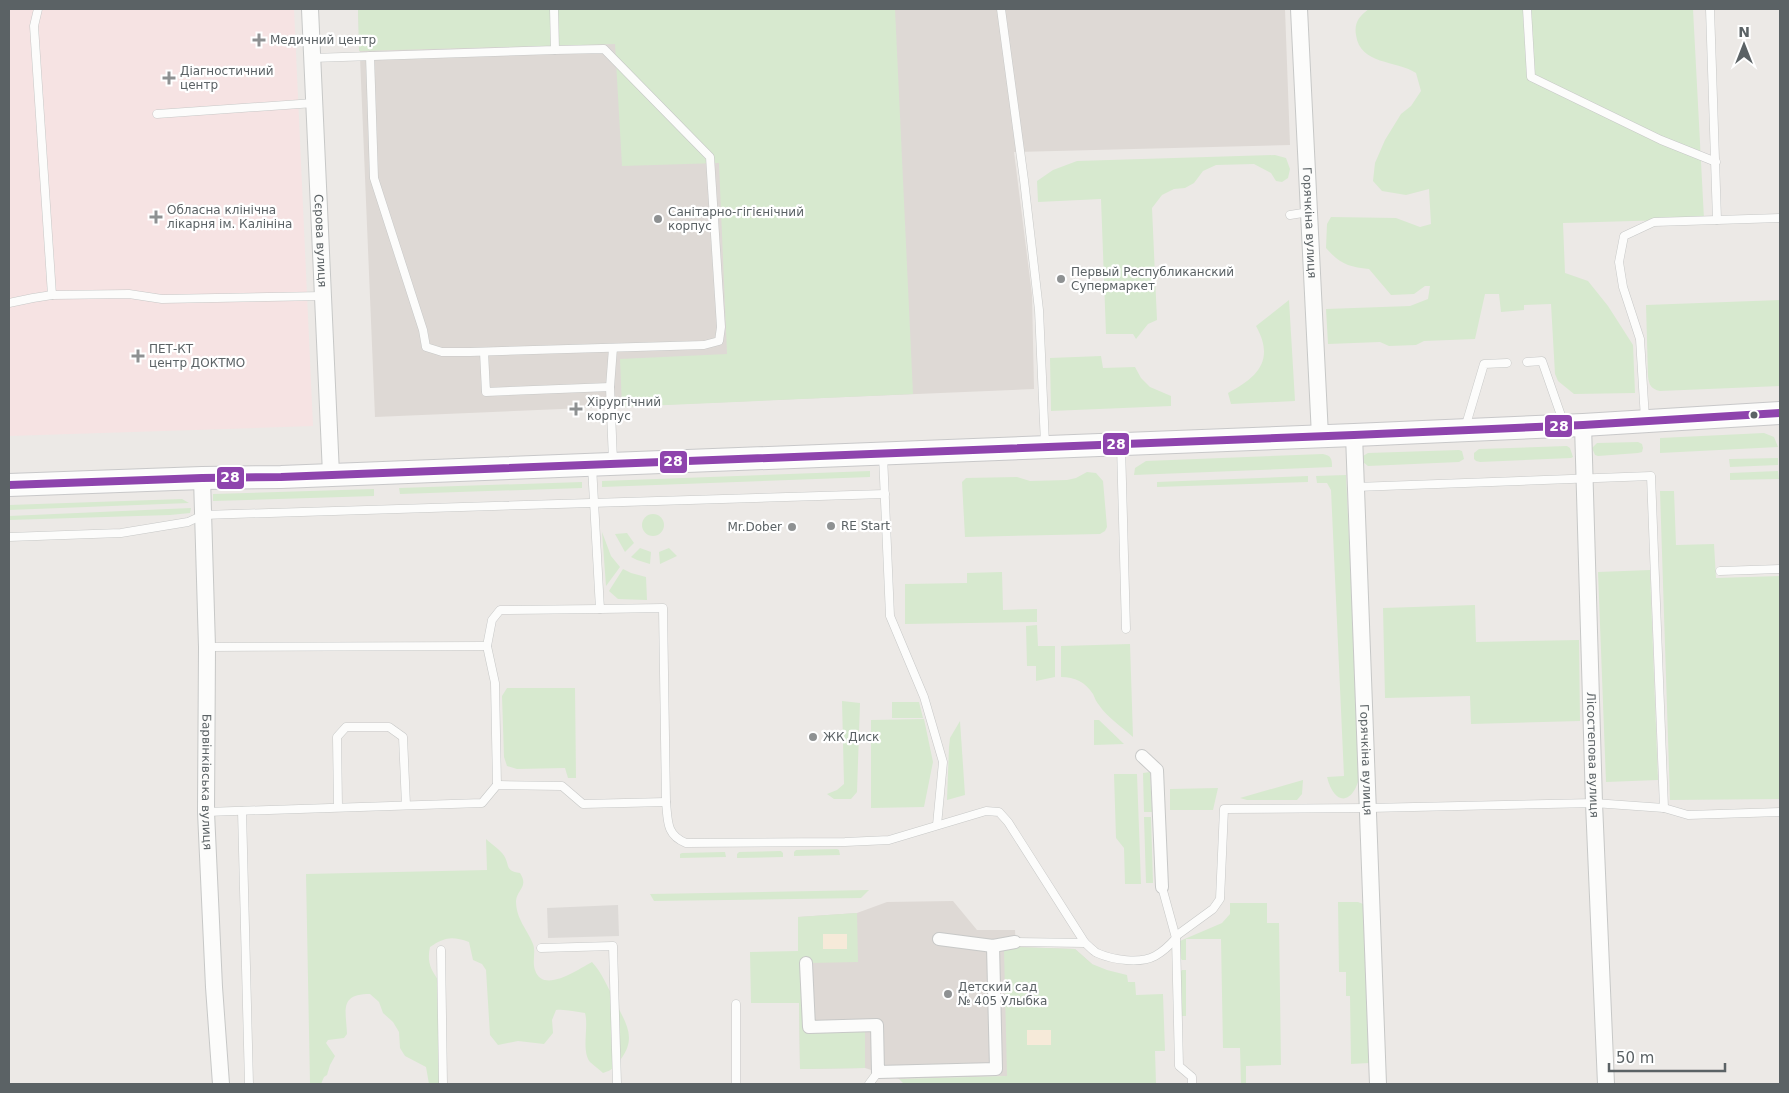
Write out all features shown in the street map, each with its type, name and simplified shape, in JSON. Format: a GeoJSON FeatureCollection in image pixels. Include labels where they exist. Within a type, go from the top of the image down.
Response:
{"type":"FeatureCollection","features":[{"type":"Feature","properties":{"kind":"main road"},"geometry":{"type":"LineString","coordinates":[[9,485],[1354,435],[1574,426],[1780,413]]}},
{"type":"Feature","properties":{"kind":"street","name":"Сєрова вулиця"},"geometry":{"type":"LineString","coordinates":[[310,9],[331,474]]}},
{"type":"Feature","properties":{"kind":"street","name":"Горячкіна вулиця"},"geometry":{"type":"LineString","coordinates":[[1299,9],[1320,436]]}},
{"type":"Feature","properties":{"kind":"street","name":"Лісостепова вулиця"},"geometry":{"type":"LineString","coordinates":[[1574,426],[1584,478],[1594,803],[1606,1084]]}},
{"type":"Feature","properties":{"kind":"street","name":"Горячкіна вулиця"},"geometry":{"type":"LineString","coordinates":[[1354,435],[1378,1084]]}},
{"type":"Feature","properties":{"kind":"street","name":"Барвінківська вулиця"},"geometry":{"type":"LineString","coordinates":[[202,478],[207,647],[206,812],[214,987],[221,1084]]}},
{"type":"Feature","properties":{"kind":"street"},"geometry":{"type":"LineString","coordinates":[[1142,756],[1157,770],[1162,887]]}},
{"type":"Feature","properties":{"kind":"street"},"geometry":{"type":"LineString","coordinates":[[939,939],[993,946],[1015,942]]}},
{"type":"Feature","properties":{"kind":"street"},"geometry":{"type":"LineString","coordinates":[[806,963],[809,1027],[877,1024],[878,1072],[996,1069],[993,946]]}},
{"type":"Feature","properties":{"kind":"lane"},"geometry":{"type":"LineString","coordinates":[[38,9],[34,26],[52,295]]}},
{"type":"Feature","properties":{"kind":"lane"},"geometry":{"type":"LineString","coordinates":[[554,9],[555,50]]}},
{"type":"Feature","properties":{"kind":"lane"},"geometry":{"type":"LineString","coordinates":[[1001,9],[1039,310],[1046,447]]}},
{"type":"Feature","properties":{"kind":"lane"},"geometry":{"type":"LineString","coordinates":[[1527,9],[1531,77],[1661,140],[1716,162]]}},
{"type":"Feature","properties":{"kind":"lane"},"geometry":{"type":"LineString","coordinates":[[1710,9],[1717,220]]}},
{"type":"Feature","properties":{"kind":"lane"},"geometry":{"type":"LineString","coordinates":[[312,58],[370,56],[555,50],[604,49],[710,157],[721,327],[719,341],[704,345],[484,352],[442,352],[426,347],[423,330],[374,178],[370,56]]}},
{"type":"Feature","properties":{"kind":"lane"},"geometry":{"type":"LineString","coordinates":[[157,114],[314,103]]}},
{"type":"Feature","properties":{"kind":"lane"},"geometry":{"type":"LineString","coordinates":[[1290,215],[1309,212]]}},
{"type":"Feature","properties":{"kind":"lane"},"geometry":{"type":"LineString","coordinates":[[1645,421],[1640,340],[1623,287],[1619,262],[1624,236],[1654,222],[1780,218]]}},
{"type":"Feature","properties":{"kind":"lane"},"geometry":{"type":"LineString","coordinates":[[9,303],[52,295],[129,294],[162,299],[323,296]]}},
{"type":"Feature","properties":{"kind":"lane"},"geometry":{"type":"LineString","coordinates":[[600,609],[594,502],[602,464],[613,348]]}},
{"type":"Feature","properties":{"kind":"lane"},"geometry":{"type":"LineString","coordinates":[[484,352],[486,392],[610,387]]}},
{"type":"Feature","properties":{"kind":"lane"},"geometry":{"type":"LineString","coordinates":[[1527,362],[1542,361],[1574,426]]}},
{"type":"Feature","properties":{"kind":"lane"},"geometry":{"type":"LineString","coordinates":[[1465,430],[1484,364],[1508,363]]}},
{"type":"Feature","properties":{"kind":"lane"},"geometry":{"type":"LineString","coordinates":[[1121,444],[1126,629]]}},
{"type":"Feature","properties":{"kind":"lane"},"geometry":{"type":"LineString","coordinates":[[883,453],[890,616],[924,697],[943,762],[937,825]]}},
{"type":"Feature","properties":{"kind":"lane"},"geometry":{"type":"LineString","coordinates":[[1356,487],[1651,476],[1664,808]]}},
{"type":"Feature","properties":{"kind":"lane"},"geometry":{"type":"LineString","coordinates":[[9,537],[121,533],[188,522],[203,514],[885,494]]}},
{"type":"Feature","properties":{"kind":"lane"},"geometry":{"type":"LineString","coordinates":[[1720,571],[1780,569]]}},
{"type":"Feature","properties":{"kind":"lane"},"geometry":{"type":"LineString","coordinates":[[206,812],[482,803],[497,785],[495,683],[487,646],[492,620],[500,610],[663,608],[666,802],[669,829],[678,840],[686,843],[889,840],[986,811],[998,812],[1008,822],[1085,942],[1096,952],[1114,958],[1143,960],[1154,957],[1166,950],[1176,937],[1213,909],[1220,899],[1224,809],[1594,803],[1664,808],[1688,815],[1780,812]]}},
{"type":"Feature","properties":{"kind":"lane"},"geometry":{"type":"LineString","coordinates":[[207,647],[487,646]]}},
{"type":"Feature","properties":{"kind":"lane"},"geometry":{"type":"LineString","coordinates":[[338,807],[336,737],[346,728],[389,727],[404,736],[406,805]]}},
{"type":"Feature","properties":{"kind":"lane"},"geometry":{"type":"LineString","coordinates":[[497,785],[562,786],[583,804],[666,802]]}},
{"type":"Feature","properties":{"kind":"lane"},"geometry":{"type":"LineString","coordinates":[[242,811],[249,1084]]}},
{"type":"Feature","properties":{"kind":"lane"},"geometry":{"type":"LineString","coordinates":[[1162,887],[1176,937],[1178,1066],[1192,1077],[1192,1084]]}},
{"type":"Feature","properties":{"kind":"lane"},"geometry":{"type":"LineString","coordinates":[[1015,942],[1085,942]]}},
{"type":"Feature","properties":{"kind":"lane"},"geometry":{"type":"LineString","coordinates":[[541,948],[613,946],[617,1084]]}},
{"type":"Feature","properties":{"kind":"lane"},"geometry":{"type":"LineString","coordinates":[[441,950],[443,1084]]}},
{"type":"Feature","properties":{"kind":"lane"},"geometry":{"type":"LineString","coordinates":[[736,1004],[736,1084]]}},
{"type":"Feature","properties":{"kind":"lane"},"geometry":{"type":"LineString","coordinates":[[869,1084],[878,1072]]}},
{"type":"Feature","properties":{"kind":"shaded area","name":"Обласна клінічна лікарня ім. Калініна"},"geometry":{"type":"Polygon","coordinates":[[[9,9],[294,9],[313,426],[9,436],[9,9]]]}},
{"type":"Feature","properties":{"kind":"shaded area"},"geometry":{"type":"Polygon","coordinates":[[[358,9],[1285,9],[1290,145],[1014,152],[1032,295],[1034,389],[375,417],[358,9]]]}},
{"type":"Feature","properties":{"kind":"shaded area","name":"Детский сад № 405 Улыбка"},"geometry":{"type":"Polygon","coordinates":[[[953,901],[977,930],[1015,930],[1016,947],[1075,949],[1092,964],[1007,1076],[899,1079],[865,1068],[800,1069],[798,917],[857,913],[887,902],[953,901]]]}},
{"type":"Feature","properties":{"kind":"shaded area"},"geometry":{"type":"Polygon","coordinates":[[[618,905],[619,936],[548,938],[547,908],[618,905]]]}},
{"type":"Feature","properties":{"kind":"green space"},"geometry":{"type":"Polygon","coordinates":[[[358,9],[895,9],[913,394],[622,407],[620,359],[727,354],[719,163],[622,166],[615,44],[359,51],[358,9]]]}},
{"type":"Feature","properties":{"kind":"green space"},"geometry":{"type":"Polygon","coordinates":[[[1369,9],[1693,9],[1704,219],[1563,223],[1565,273],[1588,281],[1608,306],[1633,345],[1635,393],[1574,394],[1558,381],[1555,374],[1551,304],[1524,305],[1524,310],[1501,312],[1499,294],[1485,294],[1475,339],[1424,341],[1416,345],[1389,346],[1380,342],[1328,344],[1326,309],[1410,306],[1428,299],[1430,286],[1425,286],[1414,294],[1391,295],[1369,269],[1345,264],[1326,248],[1327,224],[1331,217],[1396,218],[1420,227],[1431,224],[1429,189],[1406,195],[1382,191],[1373,181],[1375,163],[1385,140],[1401,114],[1411,106],[1421,91],[1416,73],[1371,57],[1359,45],[1356,35],[1357,23],[1362,14],[1369,9]]]}},
{"type":"Feature","properties":{"kind":"green space"},"geometry":{"type":"Polygon","coordinates":[[[1275,155],[1286,158],[1290,169],[1288,178],[1282,182],[1276,181],[1271,173],[1254,164],[1216,165],[1203,171],[1194,183],[1185,188],[1174,189],[1162,195],[1152,208],[1157,320],[1148,324],[1136,339],[1133,334],[1106,334],[1101,199],[1038,202],[1037,181],[1053,170],[1077,161],[1275,155]]]}},
{"type":"Feature","properties":{"kind":"green space"},"geometry":{"type":"Polygon","coordinates":[[[1289,300],[1295,401],[1231,404],[1228,393],[1248,381],[1255,374],[1263,358],[1264,349],[1256,326],[1289,300]]]}},
{"type":"Feature","properties":{"kind":"green space"},"geometry":{"type":"Polygon","coordinates":[[[1780,300],[1780,386],[1660,391],[1651,386],[1648,376],[1646,305],[1780,300]]]}},
{"type":"Feature","properties":{"kind":"green space"},"geometry":{"type":"Polygon","coordinates":[[[1101,356],[1103,368],[1135,367],[1141,378],[1150,387],[1171,396],[1171,406],[1051,411],[1050,358],[1101,356]]]}},
{"type":"Feature","properties":{"kind":"green space"},"geometry":{"type":"Polygon","coordinates":[[[1764,433],[1774,437],[1778,447],[1660,453],[1660,438],[1764,433]]]}},
{"type":"Feature","properties":{"kind":"green space"},"geometry":{"type":"Polygon","coordinates":[[[1638,442],[1642,444],[1643,448],[1642,452],[1638,453],[1598,456],[1595,455],[1592,448],[1597,443],[1638,442]]]}},
{"type":"Feature","properties":{"kind":"green space"},"geometry":{"type":"Polygon","coordinates":[[[1567,446],[1570,448],[1573,457],[1571,458],[1480,462],[1474,459],[1474,453],[1479,449],[1567,446]]]}},
{"type":"Feature","properties":{"kind":"green space"},"geometry":{"type":"Polygon","coordinates":[[[1462,451],[1464,459],[1459,462],[1368,466],[1363,462],[1363,456],[1368,453],[1462,451]]]}},
{"type":"Feature","properties":{"kind":"green space"},"geometry":{"type":"Polygon","coordinates":[[[1323,454],[1330,458],[1332,467],[1134,475],[1135,468],[1146,461],[1323,454]]]}},
{"type":"Feature","properties":{"kind":"green space"},"geometry":{"type":"Polygon","coordinates":[[[1778,458],[1778,465],[1730,467],[1729,459],[1778,458]]]}},
{"type":"Feature","properties":{"kind":"green space"},"geometry":{"type":"Polygon","coordinates":[[[870,471],[870,477],[602,487],[602,481],[870,471]]]}},
{"type":"Feature","properties":{"kind":"green space"},"geometry":{"type":"Polygon","coordinates":[[[1778,471],[1779,479],[1730,480],[1730,473],[1778,471]]]}},
{"type":"Feature","properties":{"kind":"green space"},"geometry":{"type":"Polygon","coordinates":[[[1087,472],[1096,473],[1103,481],[1107,527],[1100,534],[965,537],[962,482],[966,478],[1017,477],[1030,481],[1067,480],[1087,472]]]}},
{"type":"Feature","properties":{"kind":"green space"},"geometry":{"type":"Polygon","coordinates":[[[1346,475],[1360,770],[1355,789],[1351,795],[1341,798],[1331,788],[1327,777],[1344,776],[1331,490],[1327,483],[1317,483],[1316,476],[1346,475]]]}},
{"type":"Feature","properties":{"kind":"green space"},"geometry":{"type":"Polygon","coordinates":[[[1308,476],[1308,482],[1157,487],[1157,482],[1308,476]]]}},
{"type":"Feature","properties":{"kind":"green space"},"geometry":{"type":"Polygon","coordinates":[[[582,482],[582,488],[400,494],[399,488],[582,482]]]}},
{"type":"Feature","properties":{"kind":"green space"},"geometry":{"type":"Polygon","coordinates":[[[374,489],[374,496],[213,501],[213,494],[374,489]]]}},
{"type":"Feature","properties":{"kind":"green space"},"geometry":{"type":"Polygon","coordinates":[[[1660,491],[1674,491],[1676,545],[1714,544],[1716,578],[1780,576],[1780,799],[1670,800],[1660,491]]]}},
{"type":"Feature","properties":{"kind":"green space"},"geometry":{"type":"Polygon","coordinates":[[[182,499],[189,503],[9,510],[9,505],[182,499]]]}},
{"type":"Feature","properties":{"kind":"green space"},"geometry":{"type":"Polygon","coordinates":[[[191,508],[190,513],[170,515],[9,520],[9,516],[191,508]]]}},
{"type":"Feature","properties":{"kind":"green space"},"geometry":{"type":"Polygon","coordinates":[[[653,514],[661,517],[664,525],[661,533],[653,536],[645,533],[642,525],[645,517],[653,514]]]}},
{"type":"Feature","properties":{"kind":"green space"},"geometry":{"type":"Polygon","coordinates":[[[602,532],[611,556],[620,567],[606,586],[602,532]]]}},
{"type":"Feature","properties":{"kind":"green space"},"geometry":{"type":"Polygon","coordinates":[[[627,533],[634,543],[625,552],[615,534],[627,533]]]}},
{"type":"Feature","properties":{"kind":"green space"},"geometry":{"type":"Polygon","coordinates":[[[640,548],[651,552],[650,564],[631,557],[640,548]]]}},
{"type":"Feature","properties":{"kind":"green space"},"geometry":{"type":"Polygon","coordinates":[[[669,548],[677,556],[660,564],[659,552],[669,548]]]}},
{"type":"Feature","properties":{"kind":"green space"},"geometry":{"type":"Polygon","coordinates":[[[623,569],[646,577],[647,600],[618,599],[609,591],[623,569]]]}},
{"type":"Feature","properties":{"kind":"green space"},"geometry":{"type":"Polygon","coordinates":[[[1650,570],[1658,780],[1606,782],[1598,572],[1650,570]]]}},
{"type":"Feature","properties":{"kind":"green space"},"geometry":{"type":"Polygon","coordinates":[[[1002,572],[1003,610],[1037,609],[1037,622],[905,624],[905,584],[967,583],[967,573],[1002,572]]]}},
{"type":"Feature","properties":{"kind":"green space"},"geometry":{"type":"Polygon","coordinates":[[[1475,605],[1476,642],[1579,640],[1580,721],[1471,724],[1470,696],[1385,698],[1383,608],[1475,605]]]}},
{"type":"Feature","properties":{"kind":"green space"},"geometry":{"type":"Polygon","coordinates":[[[1037,625],[1038,646],[1055,646],[1055,677],[1036,681],[1036,666],[1027,666],[1026,626],[1037,625]]]}},
{"type":"Feature","properties":{"kind":"green space"},"geometry":{"type":"Polygon","coordinates":[[[1130,644],[1133,737],[1106,714],[1087,686],[1075,679],[1061,677],[1061,646],[1130,644]]]}},
{"type":"Feature","properties":{"kind":"green space"},"geometry":{"type":"Polygon","coordinates":[[[507,688],[575,688],[576,778],[568,778],[565,768],[517,769],[507,766],[504,757],[502,696],[507,688]]]}},
{"type":"Feature","properties":{"kind":"green space"},"geometry":{"type":"Polygon","coordinates":[[[842,701],[860,703],[857,792],[851,799],[834,799],[827,794],[837,790],[844,784],[842,701]]]}},
{"type":"Feature","properties":{"kind":"green space"},"geometry":{"type":"Polygon","coordinates":[[[892,702],[919,702],[923,718],[892,718],[892,702]]]}},
{"type":"Feature","properties":{"kind":"green space"},"geometry":{"type":"Polygon","coordinates":[[[924,719],[933,762],[924,807],[871,808],[871,720],[924,719]]]}},
{"type":"Feature","properties":{"kind":"green space"},"geometry":{"type":"Polygon","coordinates":[[[1094,720],[1099,720],[1124,744],[1094,745],[1094,720]]]}},
{"type":"Feature","properties":{"kind":"green space"},"geometry":{"type":"Polygon","coordinates":[[[960,721],[965,795],[947,800],[950,738],[960,721]]]}},
{"type":"Feature","properties":{"kind":"green space"},"geometry":{"type":"Polygon","coordinates":[[[1150,772],[1152,812],[1144,812],[1143,773],[1150,772]]]}},
{"type":"Feature","properties":{"kind":"green space"},"geometry":{"type":"Polygon","coordinates":[[[1114,774],[1137,774],[1141,884],[1125,884],[1124,848],[1116,838],[1114,774]]]}},
{"type":"Feature","properties":{"kind":"green space"},"geometry":{"type":"Polygon","coordinates":[[[1303,780],[1302,794],[1297,800],[1247,800],[1240,798],[1303,780]]]}},
{"type":"Feature","properties":{"kind":"green space"},"geometry":{"type":"Polygon","coordinates":[[[1218,788],[1213,810],[1170,810],[1170,789],[1218,788]]]}},
{"type":"Feature","properties":{"kind":"green space"},"geometry":{"type":"Polygon","coordinates":[[[1144,817],[1151,817],[1153,883],[1146,883],[1144,817]]]}},
{"type":"Feature","properties":{"kind":"green space"},"geometry":{"type":"Polygon","coordinates":[[[486,839],[499,849],[505,857],[509,868],[520,873],[522,878],[523,885],[517,897],[516,907],[533,944],[534,967],[539,977],[546,980],[562,978],[592,962],[602,975],[628,1029],[628,1043],[621,1059],[614,1068],[603,1073],[590,1062],[586,1051],[585,1013],[567,1010],[556,1010],[552,1020],[553,1033],[544,1044],[518,1041],[498,1045],[490,1035],[486,970],[482,964],[473,960],[469,942],[449,938],[430,947],[429,957],[431,969],[439,981],[441,1084],[429,1084],[426,1067],[405,1056],[400,1048],[399,1032],[393,1022],[383,1013],[379,1002],[370,994],[353,997],[349,1000],[346,1005],[347,1034],[344,1038],[328,1040],[326,1043],[335,1056],[321,1084],[310,1084],[306,874],[487,870],[486,839]]]}},
{"type":"Feature","properties":{"kind":"green space"},"geometry":{"type":"Polygon","coordinates":[[[837,849],[840,855],[794,856],[796,850],[837,849]]]}},
{"type":"Feature","properties":{"kind":"green space"},"geometry":{"type":"Polygon","coordinates":[[[781,851],[783,857],[737,858],[739,852],[781,851]]]}},
{"type":"Feature","properties":{"kind":"green space"},"geometry":{"type":"Polygon","coordinates":[[[725,852],[726,857],[680,858],[682,853],[725,852]]]}},
{"type":"Feature","properties":{"kind":"green space"},"geometry":{"type":"Polygon","coordinates":[[[869,890],[861,898],[654,901],[650,894],[869,890]]]}},
{"type":"Feature","properties":{"kind":"green space"},"geometry":{"type":"Polygon","coordinates":[[[1338,902],[1358,902],[1363,904],[1369,1063],[1351,1064],[1350,996],[1346,996],[1346,972],[1339,972],[1338,902]]]}},
{"type":"Feature","properties":{"kind":"green space"},"geometry":{"type":"Polygon","coordinates":[[[1230,903],[1267,903],[1267,923],[1279,923],[1281,1065],[1246,1066],[1246,1084],[1241,1084],[1240,1048],[1223,1048],[1221,939],[1186,939],[1186,960],[1180,958],[1180,941],[1222,923],[1230,914],[1230,903]]]}},
{"type":"Feature","properties":{"kind":"green space"},"geometry":{"type":"Polygon","coordinates":[[[857,913],[858,962],[810,963],[811,1031],[865,1030],[865,1068],[800,1069],[799,1003],[751,1003],[750,952],[798,951],[798,917],[857,913]]]}},
{"type":"Feature","properties":{"kind":"green space"},"geometry":{"type":"Polygon","coordinates":[[[1015,947],[1075,949],[1092,964],[1127,975],[1128,982],[1135,982],[1136,995],[1163,994],[1165,1051],[1155,1051],[1156,1084],[904,1084],[899,1079],[1007,1076],[1004,950],[1015,947]]]}},
{"type":"Feature","properties":{"kind":"green space"},"geometry":{"type":"Polygon","coordinates":[[[1182,970],[1186,970],[1186,1016],[1180,1014],[1180,973],[1182,970]]]}},
{"type":"Feature","properties":{"kind":"sand"},"geometry":{"type":"Polygon","coordinates":[[[823,934],[847,934],[847,949],[823,949],[823,934]]]}},
{"type":"Feature","properties":{"kind":"sand"},"geometry":{"type":"Polygon","coordinates":[[[1027,1030],[1051,1030],[1051,1045],[1027,1045],[1027,1030]]]}},
{"type":"Feature","properties":{"kind":"transit line","name":"28"},"geometry":{"type":"LineString","coordinates":[[9,485],[281,477],[1354,435],[1583,425],[1780,413]]}},
{"type":"Feature","properties":{"kind":"place","name":"Медичний центр"},"geometry":{"type":"Point","coordinates":[259,40]}},
{"type":"Feature","properties":{"kind":"place","name":"Діагностичний центр"},"geometry":{"type":"Point","coordinates":[169,78]}},
{"type":"Feature","properties":{"kind":"place","name":"Обласна клінічна лікарня ім. Калініна"},"geometry":{"type":"Point","coordinates":[156,217]}},
{"type":"Feature","properties":{"kind":"place","name":"Санітарно-гігієнічний корпус"},"geometry":{"type":"Point","coordinates":[658,219]}},
{"type":"Feature","properties":{"kind":"place","name":"Первый Республиканский Супермаркет"},"geometry":{"type":"Point","coordinates":[1061,279]}},
{"type":"Feature","properties":{"kind":"place","name":"ПЕТ-КТ центр ДОКТМО"},"geometry":{"type":"Point","coordinates":[138,356]}},
{"type":"Feature","properties":{"kind":"place","name":"Хірургічний корпус"},"geometry":{"type":"Point","coordinates":[576,409]}},
{"type":"Feature","properties":{"kind":"place","name":"RE Start"},"geometry":{"type":"Point","coordinates":[831,526]}},
{"type":"Feature","properties":{"kind":"place","name":"Mr.Dober"},"geometry":{"type":"Point","coordinates":[792,527]}},
{"type":"Feature","properties":{"kind":"place","name":"ЖК Диск"},"geometry":{"type":"Point","coordinates":[813,737]}},
{"type":"Feature","properties":{"kind":"place","name":"Детский сад № 405 Улыбка"},"geometry":{"type":"Point","coordinates":[948,994]}}]}
